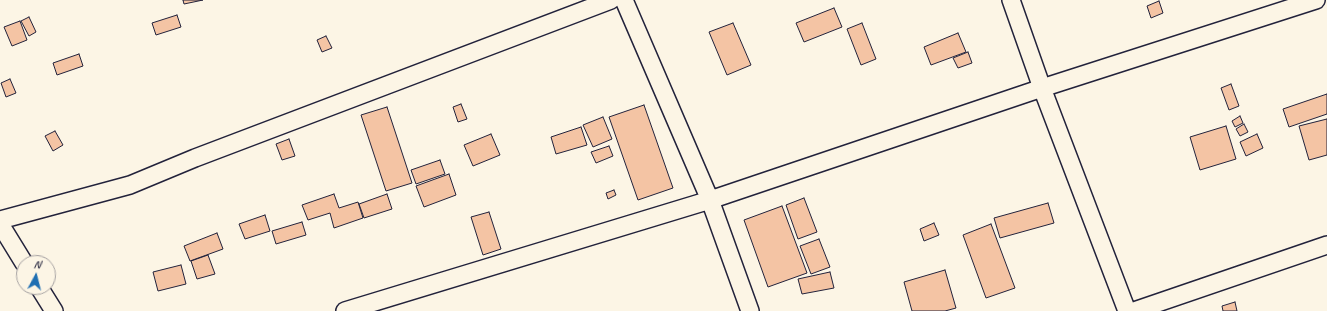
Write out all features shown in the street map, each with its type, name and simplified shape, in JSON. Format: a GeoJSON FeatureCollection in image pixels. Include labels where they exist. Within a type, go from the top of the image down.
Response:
{"type":"FeatureCollection","features":[{"type":"Feature","properties":{"kind":"street"},"geometry":{"type":"LineString","coordinates":[[0,220],[130,185],[195,158],[611,0]]}},
{"type":"Feature","properties":{"kind":"street"},"geometry":{"type":"LineString","coordinates":[[624,0],[710,200],[750,311]]}},
{"type":"Feature","properties":{"kind":"street"},"geometry":{"type":"LineString","coordinates":[[1011,0],[1042,88],[1127,311]]}},
{"type":"Feature","properties":{"kind":"street"},"geometry":{"type":"LineString","coordinates":[[345,311],[710,200],[1042,88],[1316,0]]}},
{"type":"Feature","properties":{"kind":"street"},"geometry":{"type":"LineString","coordinates":[[0,224],[19,255]]}},
{"type":"Feature","properties":{"kind":"street"},"geometry":{"type":"LineString","coordinates":[[1134,311],[1327,246]]}},
{"type":"Feature","properties":{"kind":"street"},"geometry":{"type":"LineString","coordinates":[[44,295],[54,311]]}},
{"type":"Feature","properties":{"kind":"building"},"geometry":{"type":"Polygon","coordinates":[[[183,0],[203,0],[184,4],[183,0]]]}},
{"type":"Feature","properties":{"kind":"building"},"geometry":{"type":"Polygon","coordinates":[[[1159,1],[1163,13],[1151,18],[1147,6],[1159,1]]]}},
{"type":"Feature","properties":{"kind":"building"},"geometry":{"type":"Polygon","coordinates":[[[834,8],[842,27],[804,42],[796,23],[834,8]]]}},
{"type":"Feature","properties":{"kind":"building"},"geometry":{"type":"Polygon","coordinates":[[[177,15],[181,27],[156,35],[152,23],[177,15]]]}},
{"type":"Feature","properties":{"kind":"building"},"geometry":{"type":"Polygon","coordinates":[[[29,17],[36,32],[29,36],[21,21],[29,17]]]}},
{"type":"Feature","properties":{"kind":"building"},"geometry":{"type":"Polygon","coordinates":[[[20,21],[27,40],[12,46],[4,27],[20,21]]]}},
{"type":"Feature","properties":{"kind":"building"},"geometry":{"type":"Polygon","coordinates":[[[733,23],[751,65],[727,75],[709,32],[733,23]]]}},
{"type":"Feature","properties":{"kind":"building"},"geometry":{"type":"Polygon","coordinates":[[[862,23],[876,59],[861,65],[847,29],[862,23]]]}},
{"type":"Feature","properties":{"kind":"building"},"geometry":{"type":"Polygon","coordinates":[[[958,33],[966,52],[931,65],[924,47],[958,33]]]}},
{"type":"Feature","properties":{"kind":"building"},"geometry":{"type":"Polygon","coordinates":[[[326,36],[332,48],[322,52],[317,40],[326,36]]]}},
{"type":"Feature","properties":{"kind":"building"},"geometry":{"type":"Polygon","coordinates":[[[968,52],[972,63],[958,68],[953,58],[968,52]]]}},
{"type":"Feature","properties":{"kind":"building"},"geometry":{"type":"Polygon","coordinates":[[[79,54],[83,66],[57,75],[53,63],[79,54]]]}},
{"type":"Feature","properties":{"kind":"building"},"geometry":{"type":"Polygon","coordinates":[[[10,79],[16,93],[6,97],[1,83],[10,79]]]}},
{"type":"Feature","properties":{"kind":"building"},"geometry":{"type":"Polygon","coordinates":[[[1231,84],[1239,106],[1229,110],[1221,88],[1231,84]]]}},
{"type":"Feature","properties":{"kind":"building"},"geometry":{"type":"Polygon","coordinates":[[[1327,94],[1327,114],[1289,127],[1283,109],[1327,94]]]}},
{"type":"Feature","properties":{"kind":"building"},"geometry":{"type":"Polygon","coordinates":[[[461,104],[467,119],[458,122],[453,107],[461,104]]]}},
{"type":"Feature","properties":{"kind":"building"},"geometry":{"type":"Polygon","coordinates":[[[644,105],[673,188],[638,200],[609,117],[644,105]]]}},
{"type":"Feature","properties":{"kind":"building"},"geometry":{"type":"Polygon","coordinates":[[[387,107],[412,183],[386,191],[361,115],[387,107]]]}},
{"type":"Feature","properties":{"kind":"building"},"geometry":{"type":"Polygon","coordinates":[[[1240,116],[1243,123],[1235,127],[1232,121],[1240,116]]]}},
{"type":"Feature","properties":{"kind":"building"},"geometry":{"type":"Polygon","coordinates":[[[603,117],[612,139],[593,147],[583,125],[603,117]]]}},
{"type":"Feature","properties":{"kind":"building"},"geometry":{"type":"Polygon","coordinates":[[[1327,119],[1327,155],[1309,160],[1299,126],[1327,119]]]}},
{"type":"Feature","properties":{"kind":"building"},"geometry":{"type":"Polygon","coordinates":[[[1244,124],[1248,132],[1240,136],[1236,129],[1244,124]]]}},
{"type":"Feature","properties":{"kind":"building"},"geometry":{"type":"Polygon","coordinates":[[[1226,126],[1236,159],[1200,170],[1190,137],[1226,126]]]}},
{"type":"Feature","properties":{"kind":"building"},"geometry":{"type":"Polygon","coordinates":[[[581,127],[587,145],[556,154],[551,137],[581,127]]]}},
{"type":"Feature","properties":{"kind":"building"},"geometry":{"type":"Polygon","coordinates":[[[55,131],[63,145],[53,151],[45,136],[55,131]]]}},
{"type":"Feature","properties":{"kind":"building"},"geometry":{"type":"Polygon","coordinates":[[[491,134],[500,155],[473,166],[464,145],[491,134]]]}},
{"type":"Feature","properties":{"kind":"building"},"geometry":{"type":"Polygon","coordinates":[[[1257,134],[1263,148],[1246,156],[1240,142],[1257,134]]]}},
{"type":"Feature","properties":{"kind":"building"},"geometry":{"type":"Polygon","coordinates":[[[289,139],[295,156],[282,160],[276,144],[289,139]]]}},
{"type":"Feature","properties":{"kind":"building"},"geometry":{"type":"Polygon","coordinates":[[[609,146],[613,156],[596,163],[591,152],[609,146]]]}},
{"type":"Feature","properties":{"kind":"building"},"geometry":{"type":"Polygon","coordinates":[[[440,160],[445,174],[416,184],[411,170],[440,160]]]}},
{"type":"Feature","properties":{"kind":"building"},"geometry":{"type":"Polygon","coordinates":[[[449,174],[456,195],[424,207],[416,186],[449,174]]]}},
{"type":"Feature","properties":{"kind":"building"},"geometry":{"type":"Polygon","coordinates":[[[614,190],[616,195],[608,199],[606,193],[614,190]]]}},
{"type":"Feature","properties":{"kind":"building"},"geometry":{"type":"Polygon","coordinates":[[[334,194],[339,208],[358,202],[363,218],[334,228],[330,213],[308,220],[302,205],[334,194]]]}},
{"type":"Feature","properties":{"kind":"building"},"geometry":{"type":"Polygon","coordinates":[[[387,194],[392,209],[364,218],[359,204],[387,194]]]}},
{"type":"Feature","properties":{"kind":"building"},"geometry":{"type":"Polygon","coordinates":[[[804,198],[817,232],[798,239],[786,205],[804,198]]]}},
{"type":"Feature","properties":{"kind":"building"},"geometry":{"type":"Polygon","coordinates":[[[1048,203],[1054,223],[1000,238],[994,218],[1048,203]]]}},
{"type":"Feature","properties":{"kind":"building"},"geometry":{"type":"Polygon","coordinates":[[[782,206],[807,273],[768,287],[744,220],[782,206]]]}},
{"type":"Feature","properties":{"kind":"building"},"geometry":{"type":"Polygon","coordinates":[[[489,212],[501,249],[483,255],[471,217],[489,212]]]}},
{"type":"Feature","properties":{"kind":"building"},"geometry":{"type":"Polygon","coordinates":[[[265,215],[270,231],[245,239],[239,224],[265,215]]]}},
{"type":"Feature","properties":{"kind":"building"},"geometry":{"type":"Polygon","coordinates":[[[302,222],[306,235],[276,244],[272,231],[302,222]]]}},
{"type":"Feature","properties":{"kind":"building"},"geometry":{"type":"Polygon","coordinates":[[[934,223],[939,235],[924,241],[920,229],[934,223]]]}},
{"type":"Feature","properties":{"kind":"building"},"geometry":{"type":"Polygon","coordinates":[[[991,224],[1015,288],[986,298],[963,235],[991,224]]]}},
{"type":"Feature","properties":{"kind":"building"},"geometry":{"type":"Polygon","coordinates":[[[217,233],[223,249],[190,261],[184,246],[217,233]]]}},
{"type":"Feature","properties":{"kind":"building"},"geometry":{"type":"Polygon","coordinates":[[[819,239],[830,267],[811,274],[800,246],[819,239]]]}},
{"type":"Feature","properties":{"kind":"building"},"geometry":{"type":"Polygon","coordinates":[[[208,255],[215,274],[197,279],[191,261],[208,255]]]}},
{"type":"Feature","properties":{"kind":"building"},"geometry":{"type":"Polygon","coordinates":[[[181,265],[186,284],[158,291],[153,272],[181,265]]]}},
{"type":"Feature","properties":{"kind":"building"},"geometry":{"type":"Polygon","coordinates":[[[945,270],[956,308],[945,311],[912,311],[904,282],[945,270]]]}},
{"type":"Feature","properties":{"kind":"building"},"geometry":{"type":"Polygon","coordinates":[[[830,272],[834,288],[802,294],[798,279],[830,272]]]}},
{"type":"Feature","properties":{"kind":"building"},"geometry":{"type":"Polygon","coordinates":[[[1235,302],[1237,311],[1223,311],[1222,306],[1235,302]]]}}]}
